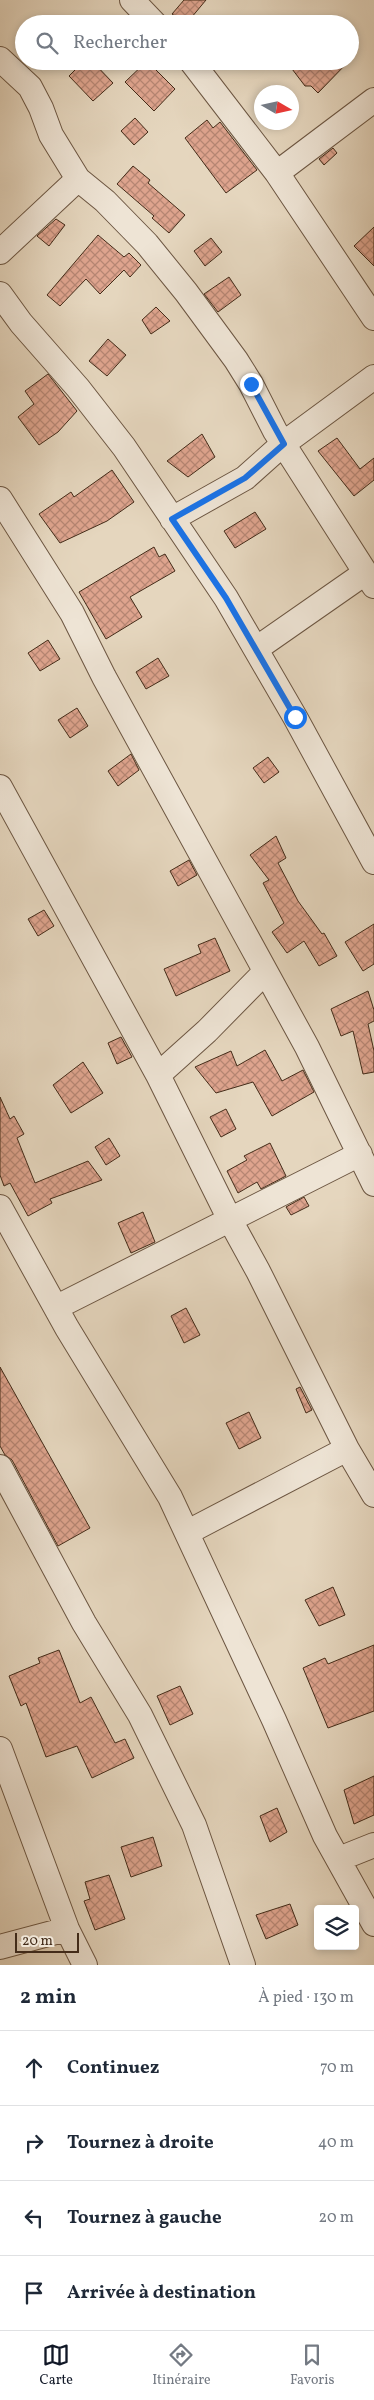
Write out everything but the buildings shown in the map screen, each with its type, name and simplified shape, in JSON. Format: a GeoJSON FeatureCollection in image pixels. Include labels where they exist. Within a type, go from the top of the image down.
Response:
{"type":"FeatureCollection","features":[{"type":"Feature","properties":{"kind":"street"},"geometry":{"type":"LineString","coordinates":[[132,0],[146,15]]}},
{"type":"Feature","properties":{"kind":"street"},"geometry":{"type":"LineString","coordinates":[[0,60],[19,75],[30,88],[42,108],[51,134],[78,179],[105,201],[147,244],[186,292],[251,384],[284,444],[370,579],[256,649]]}},
{"type":"Feature","properties":{"kind":"street"},"geometry":{"type":"LineString","coordinates":[[198,70],[277,173],[374,318]]}},
{"type":"Feature","properties":{"kind":"street"},"geometry":{"type":"LineString","coordinates":[[277,173],[374,100]]}},
{"type":"Feature","properties":{"kind":"street"},"geometry":{"type":"LineString","coordinates":[[0,252],[78,179]]}},
{"type":"Feature","properties":{"kind":"street"},"geometry":{"type":"LineString","coordinates":[[0,294],[21,323],[78,388],[124,447],[226,598],[295,717],[374,862]]}},
{"type":"Feature","properties":{"kind":"street"},"geometry":{"type":"LineString","coordinates":[[172,519],[245,478],[284,444],[374,377]]}},
{"type":"Feature","properties":{"kind":"street"},"geometry":{"type":"LineString","coordinates":[[0,500],[72,613],[104,677],[307,1046],[374,1184]]}},
{"type":"Feature","properties":{"kind":"street"},"geometry":{"type":"LineString","coordinates":[[0,787],[158,1075],[347,1449],[374,1495]]}},
{"type":"Feature","properties":{"kind":"street"},"geometry":{"type":"LineString","coordinates":[[158,1075],[207,1031],[265,972]]}},
{"type":"Feature","properties":{"kind":"street"},"geometry":{"type":"LineString","coordinates":[[57,1307],[360,1154]]}},
{"type":"Feature","properties":{"kind":"street"},"geometry":{"type":"LineString","coordinates":[[0,1207],[67,1328],[170,1497],[188,1532],[325,1836],[374,1924]]}},
{"type":"Feature","properties":{"kind":"street"},"geometry":{"type":"LineString","coordinates":[[188,1532],[347,1449]]}},
{"type":"Feature","properties":{"kind":"street"},"geometry":{"type":"LineString","coordinates":[[0,1467],[84,1623],[140,1715],[194,1826],[243,1965]]}},
{"type":"Feature","properties":{"kind":"street"},"geometry":{"type":"LineString","coordinates":[[0,1749],[67,1929],[85,1965]]}},
{"type":"Feature","properties":{"kind":"street"},"geometry":{"type":"LineString","coordinates":[[339,1859],[374,1845]]}},
{"type":"Feature","properties":{"kind":"street"},"geometry":{"type":"LineString","coordinates":[[0,1947],[67,1929]]}},
{"type":"Feature","properties":{"kind":"route"},"geometry":{"type":"LineString","coordinates":[[251,384],[275,432],[284,444],[245,478],[172,519],[226,598],[295,717]]}}]}
